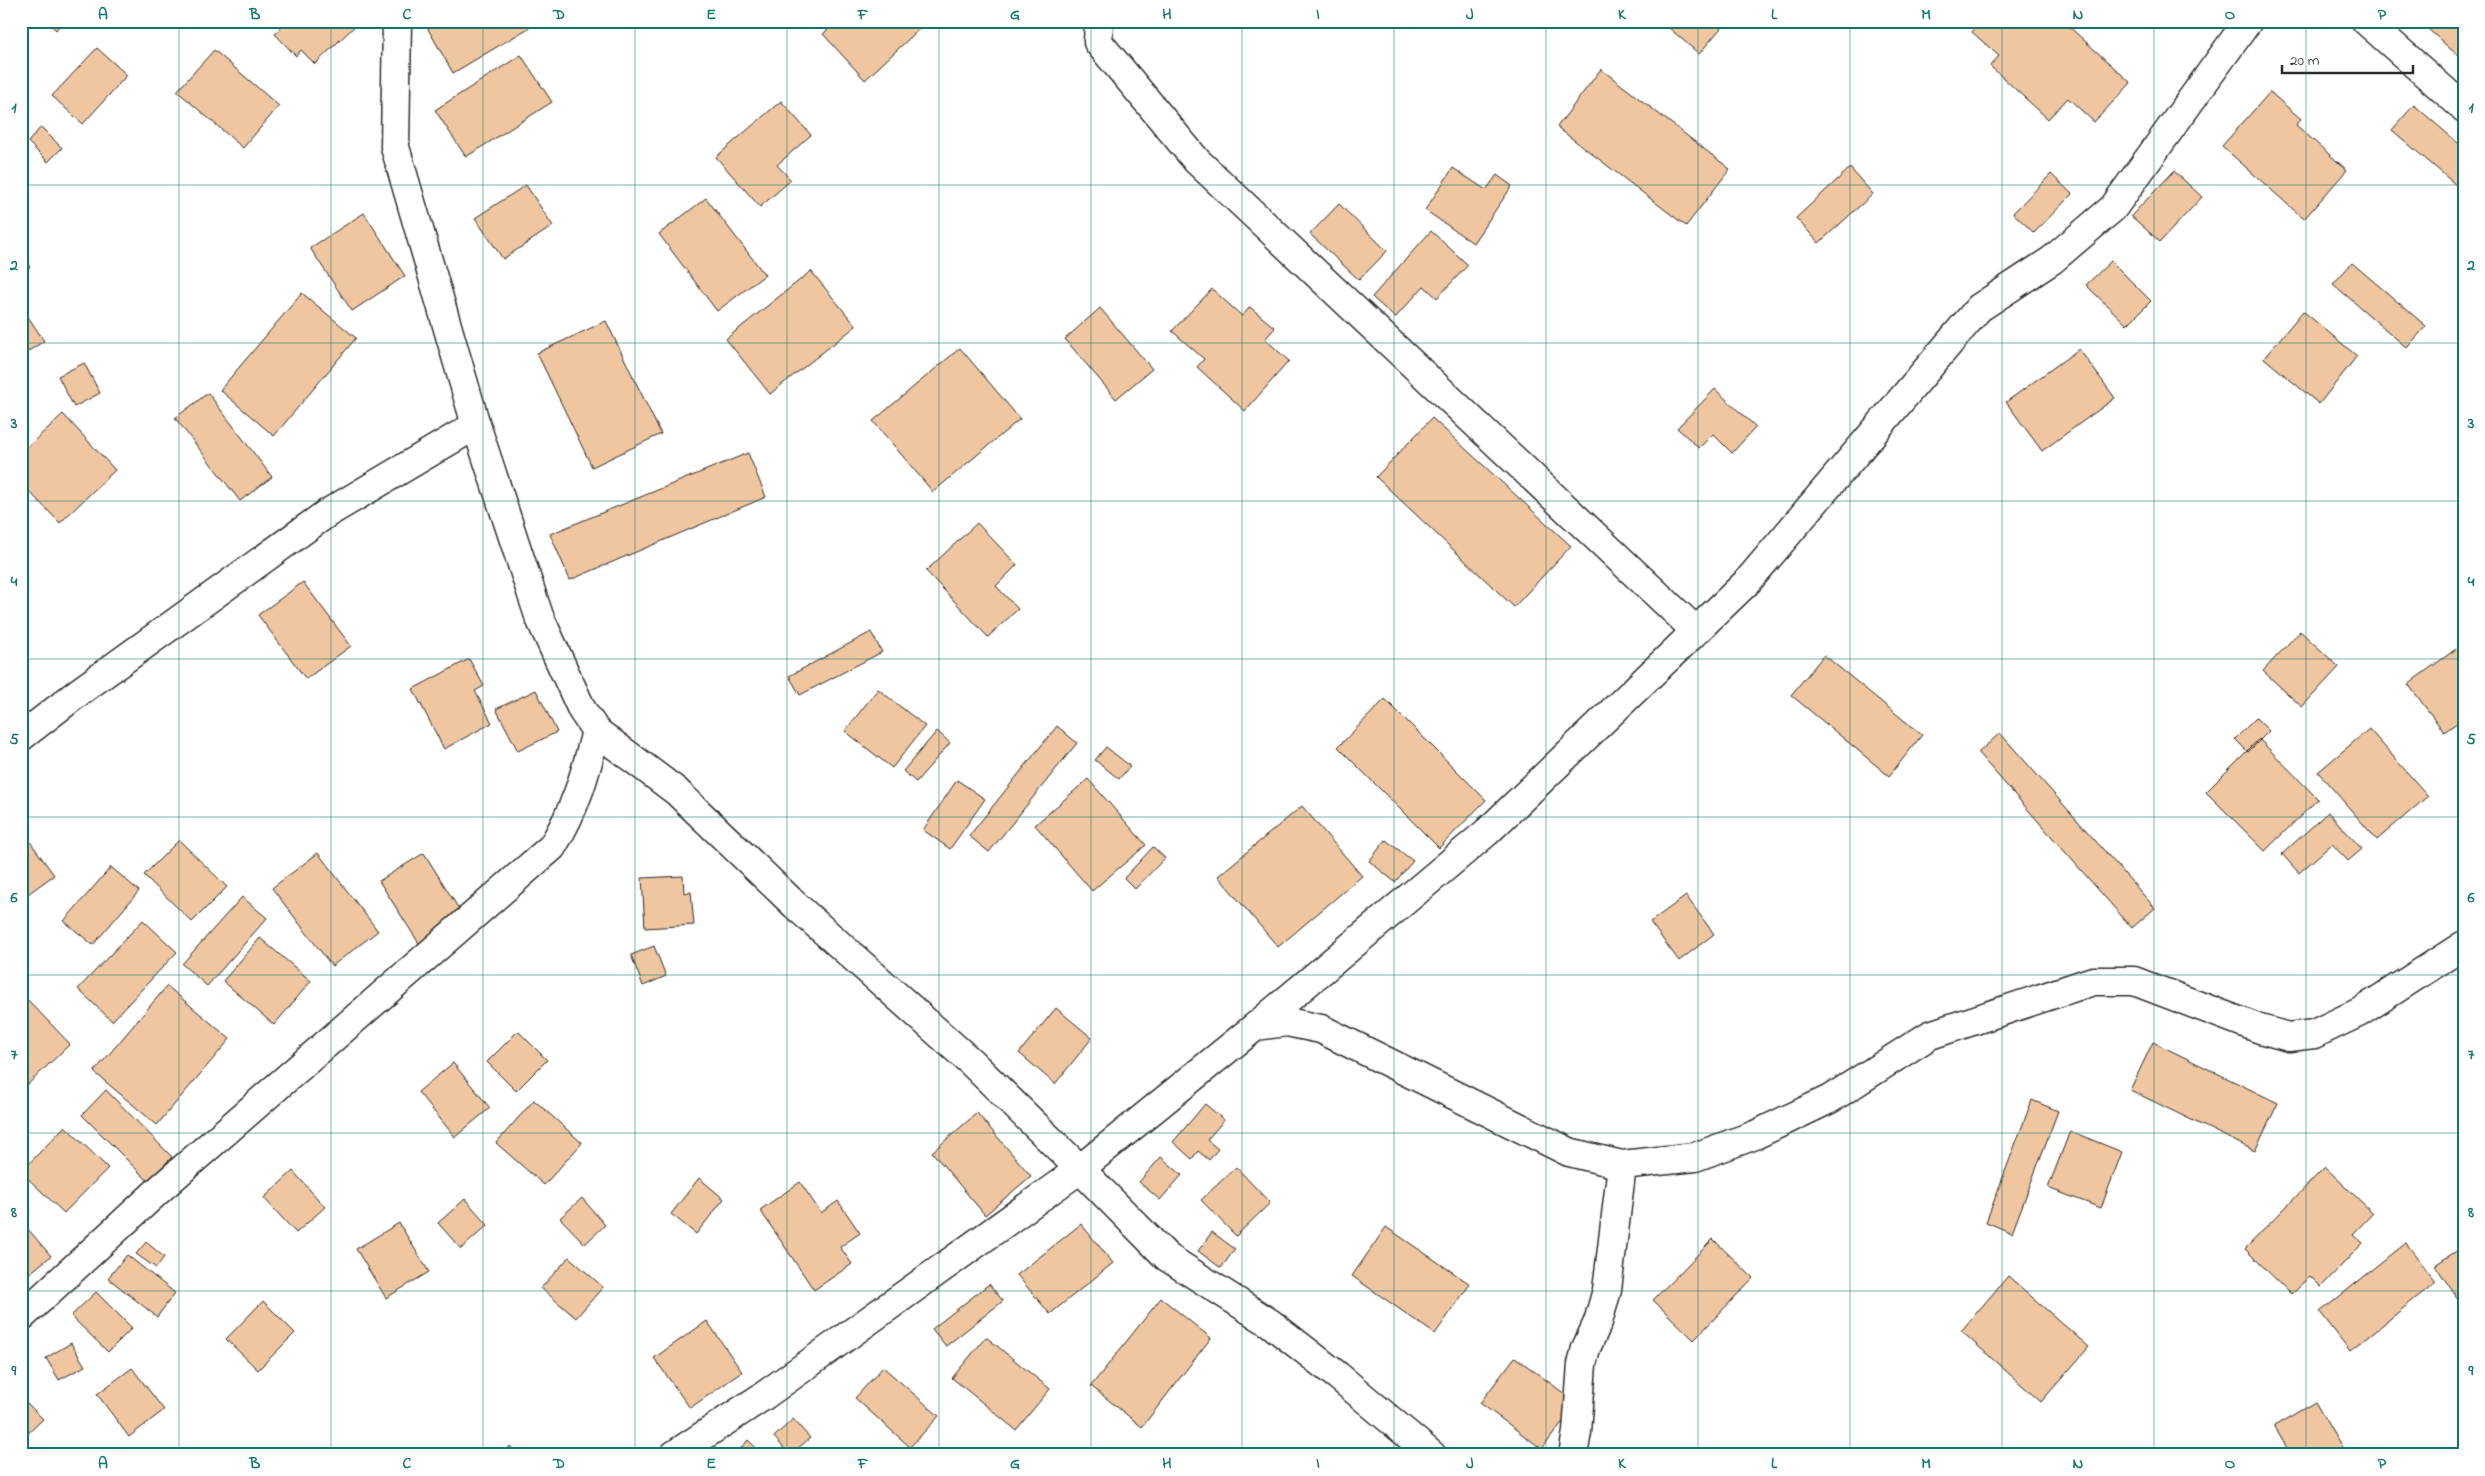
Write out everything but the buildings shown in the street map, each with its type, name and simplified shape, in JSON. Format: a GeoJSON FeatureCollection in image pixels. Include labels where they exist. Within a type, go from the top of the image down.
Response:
{"type":"FeatureCollection","features":[{"type":"Feature","properties":{"kind":"street"},"geometry":{"type":"LineString","coordinates":[[398,21],[395,147],[476,425],[539,616],[582,710],[596,731],[676,791],[795,905],[971,1062],[1167,1257],[1270,1323],[1338,1376],[1432,1455]]}},
{"type":"Feature","properties":{"kind":"street"},"geometry":{"type":"LineString","coordinates":[[1099,21],[1098,42],[1197,161],[1696,631]]}},
{"type":"Feature","properties":{"kind":"street"},"geometry":{"type":"LineString","coordinates":[[674,1455],[765,1394],[1080,1169],[1256,1026],[1487,832],[1747,582],[1978,308],[2052,260],[2113,208],[2248,21]]}},
{"type":"Feature","properties":{"kind":"street"},"geometry":{"type":"LineString","coordinates":[[2366,21],[2464,108]]}},
{"type":"Feature","properties":{"kind":"street"},"geometry":{"type":"LineString","coordinates":[[21,737],[79,692],[326,514],[476,425]]}},
{"type":"Feature","properties":{"kind":"street"},"geometry":{"type":"LineString","coordinates":[[21,1317],[161,1188],[552,847],[569,820],[584,780],[596,731]]}},
{"type":"Feature","properties":{"kind":"street"},"geometry":{"type":"LineString","coordinates":[[1256,1026],[1287,1022],[1321,1029],[1568,1152],[1622,1165],[1695,1157],[1756,1134],[1830,1099],[1930,1035],[2093,981],[2134,981],[2260,1029],[2297,1036],[2314,1034],[2360,1012],[2464,945]]}},
{"type":"Feature","properties":{"kind":"street"},"geometry":{"type":"LineString","coordinates":[[1573,1455],[1578,1432],[1582,1364],[1586,1348],[1598,1322],[1608,1290],[1622,1165]]}}]}
